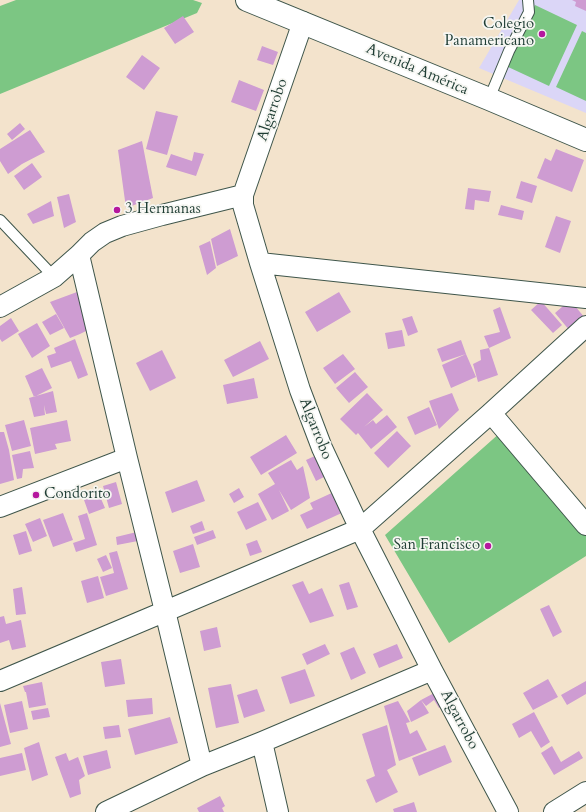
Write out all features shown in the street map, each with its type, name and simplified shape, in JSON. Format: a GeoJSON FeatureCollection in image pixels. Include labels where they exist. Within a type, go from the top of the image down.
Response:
{"type":"FeatureCollection","features":[{"type":"Feature","properties":{"kind":"main road","name":"Avenida América"},"geometry":{"type":"LineString","coordinates":[[247,0],[586,140]]}},
{"type":"Feature","properties":{"kind":"street","name":"Algarrobo"},"geometry":{"type":"LineString","coordinates":[[302,22],[243,195],[243,205],[302,398],[322,448],[360,529],[432,670],[508,812]]}},
{"type":"Feature","properties":{"kind":"street"},"geometry":{"type":"LineString","coordinates":[[0,307],[54,277],[92,242],[105,233],[122,226],[243,195]]}},
{"type":"Feature","properties":{"kind":"street"},"geometry":{"type":"LineString","coordinates":[[79,255],[202,766]]}},
{"type":"Feature","properties":{"kind":"street"},"geometry":{"type":"LineString","coordinates":[[260,263],[586,298]]}},
{"type":"Feature","properties":{"kind":"street"},"geometry":{"type":"LineString","coordinates":[[0,681],[360,529],[491,413],[586,326]]}},
{"type":"Feature","properties":{"kind":"street"},"geometry":{"type":"LineString","coordinates":[[491,413],[586,525]]}},
{"type":"Feature","properties":{"kind":"street"},"geometry":{"type":"LineString","coordinates":[[0,507],[127,458]]}},
{"type":"Feature","properties":{"kind":"street"},"geometry":{"type":"LineString","coordinates":[[113,811],[202,766],[432,670]]}},
{"type":"Feature","properties":{"kind":"street"},"geometry":{"type":"LineString","coordinates":[[262,742],[278,812]]}},
{"type":"Feature","properties":{"kind":"street"},"geometry":{"type":"LineString","coordinates":[[554,812],[586,792]]}},
{"type":"Feature","properties":{"kind":"lane"},"geometry":{"type":"LineString","coordinates":[[489,99],[509,51],[529,12],[528,0]]}},
{"type":"Feature","properties":{"kind":"lane"},"geometry":{"type":"LineString","coordinates":[[0,220],[54,277]]}},
{"type":"Feature","properties":{"kind":"shaded area","name":"Colegio Panamericano"},"geometry":{"type":"Polygon","coordinates":[[[519,0],[586,0],[586,113],[479,68],[519,0]]]}},
{"type":"Feature","properties":{"kind":"green space"},"geometry":{"type":"Polygon","coordinates":[[[16,0],[193,0],[202,3],[197,13],[0,94],[0,6],[16,0]]]}},
{"type":"Feature","properties":{"kind":"green space"},"geometry":{"type":"Polygon","coordinates":[[[535,5],[577,25],[549,86],[506,66],[535,5]]]}},
{"type":"Feature","properties":{"kind":"green space"},"geometry":{"type":"Polygon","coordinates":[[[582,31],[586,33],[586,101],[556,87],[582,31]]]}},
{"type":"Feature","properties":{"kind":"green space","name":"San Francisco"},"geometry":{"type":"Polygon","coordinates":[[[501,432],[586,536],[586,556],[449,643],[385,535],[501,432]]]}},
{"type":"Feature","properties":{"kind":"building"},"geometry":{"type":"Polygon","coordinates":[[[572,0],[586,0],[586,11],[575,6],[576,2],[572,0]]]}},
{"type":"Feature","properties":{"kind":"building"},"geometry":{"type":"Polygon","coordinates":[[[183,16],[194,32],[175,44],[164,28],[183,16]]]}},
{"type":"Feature","properties":{"kind":"building"},"geometry":{"type":"Polygon","coordinates":[[[262,46],[278,52],[273,65],[257,60],[262,46]]]}},
{"type":"Feature","properties":{"kind":"building"},"geometry":{"type":"Polygon","coordinates":[[[142,55],[160,68],[144,90],[126,77],[142,55]]]}},
{"type":"Feature","properties":{"kind":"building"},"geometry":{"type":"Polygon","coordinates":[[[239,80],[264,90],[256,111],[231,102],[239,80]]]}},
{"type":"Feature","properties":{"kind":"building"},"geometry":{"type":"Polygon","coordinates":[[[156,111],[178,116],[167,155],[146,149],[156,111]]]}},
{"type":"Feature","properties":{"kind":"building"},"geometry":{"type":"Polygon","coordinates":[[[20,123],[25,129],[12,140],[7,134],[20,123]]]}},
{"type":"Feature","properties":{"kind":"building"},"geometry":{"type":"Polygon","coordinates":[[[30,130],[45,152],[22,164],[8,174],[0,161],[0,149],[30,130]]]}},
{"type":"Feature","properties":{"kind":"building"},"geometry":{"type":"Polygon","coordinates":[[[142,141],[153,198],[126,208],[118,150],[142,141]]]}},
{"type":"Feature","properties":{"kind":"building"},"geometry":{"type":"Polygon","coordinates":[[[556,149],[584,160],[572,192],[537,178],[545,158],[551,161],[556,149]]]}},
{"type":"Feature","properties":{"kind":"building"},"geometry":{"type":"Polygon","coordinates":[[[194,152],[204,154],[196,176],[166,167],[171,154],[192,161],[194,152]]]}},
{"type":"Feature","properties":{"kind":"building"},"geometry":{"type":"Polygon","coordinates":[[[32,163],[42,177],[24,190],[14,176],[32,163]]]}},
{"type":"Feature","properties":{"kind":"building"},"geometry":{"type":"Polygon","coordinates":[[[521,181],[537,186],[532,203],[516,198],[521,181]]]}},
{"type":"Feature","properties":{"kind":"building"},"geometry":{"type":"Polygon","coordinates":[[[468,188],[491,191],[489,202],[475,200],[474,210],[465,209],[468,188]]]}},
{"type":"Feature","properties":{"kind":"building"},"geometry":{"type":"Polygon","coordinates":[[[69,194],[76,222],[64,228],[57,197],[69,194]]]}},
{"type":"Feature","properties":{"kind":"building"},"geometry":{"type":"Polygon","coordinates":[[[51,201],[54,216],[33,224],[27,214],[51,201]]]}},
{"type":"Feature","properties":{"kind":"building"},"geometry":{"type":"Polygon","coordinates":[[[501,205],[524,211],[522,220],[498,215],[501,205]]]}},
{"type":"Feature","properties":{"kind":"building"},"geometry":{"type":"Polygon","coordinates":[[[556,216],[571,221],[560,253],[545,247],[556,216]]]}},
{"type":"Feature","properties":{"kind":"building"},"geometry":{"type":"Polygon","coordinates":[[[230,229],[238,256],[217,266],[211,239],[230,229]]]}},
{"type":"Feature","properties":{"kind":"building"},"geometry":{"type":"Polygon","coordinates":[[[210,241],[216,268],[207,275],[199,246],[210,241]]]}},
{"type":"Feature","properties":{"kind":"building"},"geometry":{"type":"Polygon","coordinates":[[[77,292],[92,328],[70,338],[50,302],[77,292]]]}},
{"type":"Feature","properties":{"kind":"building"},"geometry":{"type":"Polygon","coordinates":[[[339,292],[351,312],[317,332],[305,312],[339,292]]]}},
{"type":"Feature","properties":{"kind":"building"},"geometry":{"type":"Polygon","coordinates":[[[570,300],[585,318],[570,331],[555,313],[570,300]]]}},
{"type":"Feature","properties":{"kind":"building"},"geometry":{"type":"Polygon","coordinates":[[[541,301],[562,325],[553,333],[531,310],[541,301]]]}},
{"type":"Feature","properties":{"kind":"building"},"geometry":{"type":"Polygon","coordinates":[[[500,307],[511,338],[489,348],[484,336],[500,332],[493,310],[500,307]]]}},
{"type":"Feature","properties":{"kind":"building"},"geometry":{"type":"Polygon","coordinates":[[[56,314],[64,328],[50,335],[42,322],[56,314]]]}},
{"type":"Feature","properties":{"kind":"building"},"geometry":{"type":"Polygon","coordinates":[[[412,316],[418,332],[408,336],[402,319],[412,316]]]}},
{"type":"Feature","properties":{"kind":"building"},"geometry":{"type":"Polygon","coordinates":[[[11,318],[19,331],[2,342],[0,339],[0,326],[11,318]]]}},
{"type":"Feature","properties":{"kind":"building"},"geometry":{"type":"Polygon","coordinates":[[[37,323],[50,346],[32,358],[18,334],[37,323]]]}},
{"type":"Feature","properties":{"kind":"building"},"geometry":{"type":"Polygon","coordinates":[[[402,330],[405,346],[388,349],[385,333],[402,330]]]}},
{"type":"Feature","properties":{"kind":"building"},"geometry":{"type":"Polygon","coordinates":[[[75,339],[88,375],[78,379],[71,361],[51,368],[47,356],[56,353],[54,348],[75,339]]]}},
{"type":"Feature","properties":{"kind":"building"},"geometry":{"type":"Polygon","coordinates":[[[461,340],[466,354],[442,362],[437,349],[461,340]]]}},
{"type":"Feature","properties":{"kind":"building"},"geometry":{"type":"Polygon","coordinates":[[[260,341],[269,359],[233,377],[224,360],[260,341]]]}},
{"type":"Feature","properties":{"kind":"building"},"geometry":{"type":"Polygon","coordinates":[[[489,348],[498,375],[478,382],[473,364],[481,360],[480,350],[489,348]]]}},
{"type":"Feature","properties":{"kind":"building"},"geometry":{"type":"Polygon","coordinates":[[[162,350],[176,378],[150,391],[136,363],[162,350]]]}},
{"type":"Feature","properties":{"kind":"building"},"geometry":{"type":"Polygon","coordinates":[[[343,354],[355,369],[335,384],[323,368],[343,354]]]}},
{"type":"Feature","properties":{"kind":"building"},"geometry":{"type":"Polygon","coordinates":[[[466,354],[476,377],[451,388],[442,365],[466,354]]]}},
{"type":"Feature","properties":{"kind":"building"},"geometry":{"type":"Polygon","coordinates":[[[42,368],[52,388],[34,397],[25,376],[42,368]]]}},
{"type":"Feature","properties":{"kind":"building"},"geometry":{"type":"Polygon","coordinates":[[[355,372],[368,387],[349,403],[336,388],[355,372]]]}},
{"type":"Feature","properties":{"kind":"building"},"geometry":{"type":"Polygon","coordinates":[[[254,378],[258,398],[227,404],[223,385],[254,378]]]}},
{"type":"Feature","properties":{"kind":"building"},"geometry":{"type":"Polygon","coordinates":[[[53,391],[57,412],[46,414],[44,405],[45,415],[34,417],[29,398],[53,391]]]}},
{"type":"Feature","properties":{"kind":"building"},"geometry":{"type":"Polygon","coordinates":[[[367,393],[383,410],[364,427],[373,420],[376,424],[387,415],[397,427],[371,449],[358,433],[356,435],[340,419],[367,393]]]}},
{"type":"Feature","properties":{"kind":"building"},"geometry":{"type":"Polygon","coordinates":[[[452,393],[459,410],[439,429],[429,401],[452,393]]]}},
{"type":"Feature","properties":{"kind":"building"},"geometry":{"type":"Polygon","coordinates":[[[429,407],[437,425],[415,435],[407,417],[429,407]]]}},
{"type":"Feature","properties":{"kind":"building"},"geometry":{"type":"Polygon","coordinates":[[[24,420],[31,446],[12,451],[5,425],[24,420]]]}},
{"type":"Feature","properties":{"kind":"building"},"geometry":{"type":"Polygon","coordinates":[[[67,420],[71,441],[55,444],[57,449],[35,454],[30,428],[67,420]]]}},
{"type":"Feature","properties":{"kind":"building"},"geometry":{"type":"Polygon","coordinates":[[[397,431],[411,446],[388,468],[374,453],[397,431]]]}},
{"type":"Feature","properties":{"kind":"building"},"geometry":{"type":"Polygon","coordinates":[[[0,432],[4,432],[9,450],[14,480],[0,484],[0,432]]]}},
{"type":"Feature","properties":{"kind":"building"},"geometry":{"type":"Polygon","coordinates":[[[286,435],[297,453],[261,475],[250,457],[286,435]]]}},
{"type":"Feature","properties":{"kind":"building"},"geometry":{"type":"Polygon","coordinates":[[[30,451],[34,468],[23,469],[22,478],[17,479],[12,455],[30,451]]]}},
{"type":"Feature","properties":{"kind":"building"},"geometry":{"type":"Polygon","coordinates":[[[317,455],[326,476],[316,481],[306,460],[317,455]]]}},
{"type":"Feature","properties":{"kind":"building"},"geometry":{"type":"Polygon","coordinates":[[[291,460],[297,470],[303,466],[310,498],[291,510],[279,490],[289,511],[272,520],[258,494],[275,484],[268,473],[291,460]]]}},
{"type":"Feature","properties":{"kind":"building"},"geometry":{"type":"Polygon","coordinates":[[[197,480],[205,501],[172,513],[165,492],[197,480]]]}},
{"type":"Feature","properties":{"kind":"building"},"geometry":{"type":"Polygon","coordinates":[[[116,482],[122,504],[109,508],[103,486],[116,482]]]}},
{"type":"Feature","properties":{"kind":"building"},"geometry":{"type":"Polygon","coordinates":[[[239,488],[244,497],[234,503],[229,494],[239,488]]]}},
{"type":"Feature","properties":{"kind":"building"},"geometry":{"type":"Polygon","coordinates":[[[336,491],[346,511],[307,529],[300,515],[313,509],[310,503],[336,491]]]}},
{"type":"Feature","properties":{"kind":"building"},"geometry":{"type":"Polygon","coordinates":[[[99,494],[105,508],[89,514],[84,500],[99,494]]]}},
{"type":"Feature","properties":{"kind":"building"},"geometry":{"type":"Polygon","coordinates":[[[258,502],[267,520],[246,530],[237,512],[258,502]]]}},
{"type":"Feature","properties":{"kind":"building"},"geometry":{"type":"Polygon","coordinates":[[[63,513],[73,540],[53,547],[43,520],[63,513]]]}},
{"type":"Feature","properties":{"kind":"building"},"geometry":{"type":"Polygon","coordinates":[[[87,513],[97,545],[76,552],[73,543],[85,539],[78,516],[87,513]]]}},
{"type":"Feature","properties":{"kind":"building"},"geometry":{"type":"Polygon","coordinates":[[[40,518],[47,536],[33,542],[25,524],[40,518]]]}},
{"type":"Feature","properties":{"kind":"building"},"geometry":{"type":"Polygon","coordinates":[[[202,521],[205,530],[193,534],[190,526],[202,521]]]}},
{"type":"Feature","properties":{"kind":"building"},"geometry":{"type":"Polygon","coordinates":[[[213,530],[216,538],[197,545],[194,537],[213,530]]]}},
{"type":"Feature","properties":{"kind":"building"},"geometry":{"type":"Polygon","coordinates":[[[26,531],[32,551],[19,555],[13,535],[26,531]]]}},
{"type":"Feature","properties":{"kind":"building"},"geometry":{"type":"Polygon","coordinates":[[[141,531],[143,540],[117,545],[116,537],[141,531]]]}},
{"type":"Feature","properties":{"kind":"building"},"geometry":{"type":"Polygon","coordinates":[[[257,540],[262,552],[250,556],[246,544],[257,540]]]}},
{"type":"Feature","properties":{"kind":"building"},"geometry":{"type":"Polygon","coordinates":[[[193,544],[200,567],[180,573],[173,551],[193,544]]]}},
{"type":"Feature","properties":{"kind":"building"},"geometry":{"type":"Polygon","coordinates":[[[117,551],[128,589],[106,596],[100,577],[114,573],[109,553],[117,551]]]}},
{"type":"Feature","properties":{"kind":"building"},"geometry":{"type":"Polygon","coordinates":[[[106,555],[112,568],[103,572],[97,559],[106,555]]]}},
{"type":"Feature","properties":{"kind":"building"},"geometry":{"type":"Polygon","coordinates":[[[98,576],[104,598],[87,603],[81,581],[98,576]]]}},
{"type":"Feature","properties":{"kind":"building"},"geometry":{"type":"Polygon","coordinates":[[[303,581],[309,594],[322,588],[334,616],[310,623],[292,585],[303,581]]]}},
{"type":"Feature","properties":{"kind":"building"},"geometry":{"type":"Polygon","coordinates":[[[349,582],[358,607],[347,610],[339,585],[349,582]]]}},
{"type":"Feature","properties":{"kind":"building"},"geometry":{"type":"Polygon","coordinates":[[[22,587],[26,614],[16,615],[13,589],[22,587]]]}},
{"type":"Feature","properties":{"kind":"building"},"geometry":{"type":"Polygon","coordinates":[[[549,605],[562,632],[553,637],[540,609],[549,605]]]}},
{"type":"Feature","properties":{"kind":"building"},"geometry":{"type":"Polygon","coordinates":[[[4,616],[6,624],[21,620],[26,647],[12,650],[9,640],[0,643],[0,617],[4,616]]]}},
{"type":"Feature","properties":{"kind":"building"},"geometry":{"type":"Polygon","coordinates":[[[217,627],[221,647],[204,651],[200,631],[217,627]]]}},
{"type":"Feature","properties":{"kind":"building"},"geometry":{"type":"Polygon","coordinates":[[[325,644],[330,654],[307,665],[302,654],[325,644]]]}},
{"type":"Feature","properties":{"kind":"building"},"geometry":{"type":"Polygon","coordinates":[[[397,644],[403,658],[379,668],[373,654],[397,644]]]}},
{"type":"Feature","properties":{"kind":"building"},"geometry":{"type":"Polygon","coordinates":[[[354,647],[366,673],[351,680],[340,653],[354,647]]]}},
{"type":"Feature","properties":{"kind":"building"},"geometry":{"type":"Polygon","coordinates":[[[121,659],[125,684],[105,687],[101,662],[121,659]]]}},
{"type":"Feature","properties":{"kind":"building"},"geometry":{"type":"Polygon","coordinates":[[[305,669],[315,696],[290,704],[281,677],[305,669]]]}},
{"type":"Feature","properties":{"kind":"building"},"geometry":{"type":"Polygon","coordinates":[[[548,679],[558,697],[533,710],[523,693],[548,679]]]}},
{"type":"Feature","properties":{"kind":"building"},"geometry":{"type":"Polygon","coordinates":[[[586,681],[586,694],[567,705],[561,695],[586,681]]]}},
{"type":"Feature","properties":{"kind":"building"},"geometry":{"type":"Polygon","coordinates":[[[42,682],[46,705],[29,708],[26,692],[23,686],[42,682]]]}},
{"type":"Feature","properties":{"kind":"building"},"geometry":{"type":"Polygon","coordinates":[[[231,684],[239,723],[216,728],[208,688],[231,684]]]}},
{"type":"Feature","properties":{"kind":"building"},"geometry":{"type":"Polygon","coordinates":[[[257,689],[265,711],[244,718],[237,695],[257,689]]]}},
{"type":"Feature","properties":{"kind":"building"},"geometry":{"type":"Polygon","coordinates":[[[438,691],[446,703],[439,708],[434,700],[426,706],[421,700],[438,691]]]}},
{"type":"Feature","properties":{"kind":"building"},"geometry":{"type":"Polygon","coordinates":[[[152,698],[153,714],[128,717],[126,700],[152,698]]]}},
{"type":"Feature","properties":{"kind":"building"},"geometry":{"type":"Polygon","coordinates":[[[421,700],[429,713],[411,722],[407,711],[421,700]]]}},
{"type":"Feature","properties":{"kind":"building"},"geometry":{"type":"Polygon","coordinates":[[[22,701],[28,729],[10,733],[4,705],[22,701]]]}},
{"type":"Feature","properties":{"kind":"building"},"geometry":{"type":"Polygon","coordinates":[[[398,701],[410,722],[406,723],[410,734],[417,730],[427,750],[399,761],[384,706],[398,701]]]}},
{"type":"Feature","properties":{"kind":"building"},"geometry":{"type":"Polygon","coordinates":[[[0,703],[11,744],[0,747],[0,703]]]}},
{"type":"Feature","properties":{"kind":"building"},"geometry":{"type":"Polygon","coordinates":[[[48,708],[50,717],[33,720],[31,711],[48,708]]]}},
{"type":"Feature","properties":{"kind":"building"},"geometry":{"type":"Polygon","coordinates":[[[534,712],[550,742],[541,748],[531,731],[519,738],[512,724],[534,712]]]}},
{"type":"Feature","properties":{"kind":"building"},"geometry":{"type":"Polygon","coordinates":[[[170,717],[178,743],[135,755],[128,729],[170,717]]]}},
{"type":"Feature","properties":{"kind":"building"},"geometry":{"type":"Polygon","coordinates":[[[119,725],[121,737],[105,739],[103,727],[119,725]]]}},
{"type":"Feature","properties":{"kind":"building"},"geometry":{"type":"Polygon","coordinates":[[[387,725],[396,765],[387,770],[398,792],[376,803],[366,780],[375,776],[362,734],[387,725]]]}},
{"type":"Feature","properties":{"kind":"building"},"geometry":{"type":"Polygon","coordinates":[[[39,742],[48,775],[32,781],[24,748],[39,742]]]}},
{"type":"Feature","properties":{"kind":"building"},"geometry":{"type":"Polygon","coordinates":[[[445,745],[452,762],[419,776],[412,758],[445,745]]]}},
{"type":"Feature","properties":{"kind":"building"},"geometry":{"type":"Polygon","coordinates":[[[552,746],[561,762],[579,751],[583,758],[554,775],[541,753],[552,746]]]}},
{"type":"Feature","properties":{"kind":"building"},"geometry":{"type":"Polygon","coordinates":[[[107,750],[111,768],[88,775],[83,756],[107,750]]]}},
{"type":"Feature","properties":{"kind":"building"},"geometry":{"type":"Polygon","coordinates":[[[22,753],[26,770],[0,776],[0,758],[22,753]]]}},
{"type":"Feature","properties":{"kind":"building"},"geometry":{"type":"Polygon","coordinates":[[[66,753],[69,761],[78,757],[85,776],[79,780],[81,794],[70,798],[55,757],[66,753]]]}},
{"type":"Feature","properties":{"kind":"building"},"geometry":{"type":"Polygon","coordinates":[[[220,796],[225,806],[222,808],[224,812],[199,812],[197,808],[220,796]]]}},
{"type":"Feature","properties":{"kind":"building"},"geometry":{"type":"Polygon","coordinates":[[[414,802],[417,812],[394,812],[393,809],[414,802]]]}},
{"type":"Feature","properties":{"kind":"place","name":"Colegio Panamericano"},"geometry":{"type":"Point","coordinates":[542,34]}},
{"type":"Feature","properties":{"kind":"place","name":"3 Hermanas"},"geometry":{"type":"Point","coordinates":[117,210]}},
{"type":"Feature","properties":{"kind":"place","name":"Condorito"},"geometry":{"type":"Point","coordinates":[36,495]}},
{"type":"Feature","properties":{"kind":"place","name":"San Francisco"},"geometry":{"type":"Point","coordinates":[488,546]}}]}
